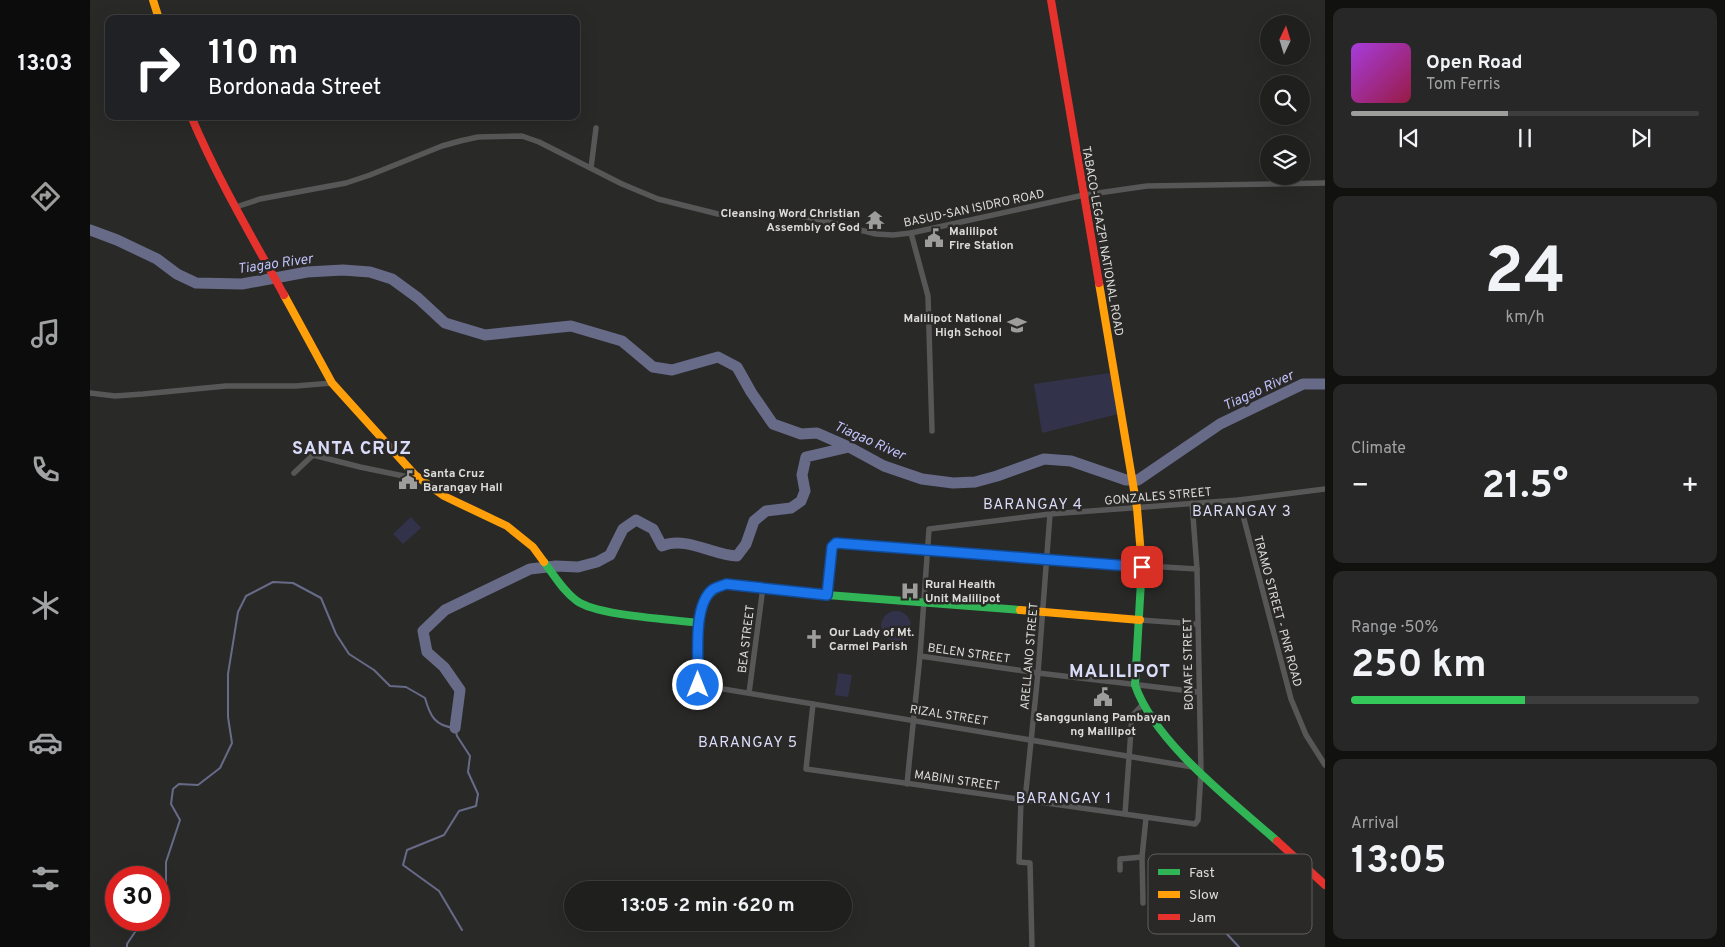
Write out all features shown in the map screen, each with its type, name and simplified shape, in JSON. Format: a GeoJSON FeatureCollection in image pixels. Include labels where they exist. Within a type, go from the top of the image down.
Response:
{"type":"FeatureCollection","features":[{"type":"Feature","properties":{"kind":"street"},"geometry":{"type":"LineString","coordinates":[[153,0],[158,15]]}},
{"type":"Feature","properties":{"kind":"street","name":"TABACO-LEGAZPI NATIONAL ROAD"},"geometry":{"type":"LineString","coordinates":[[1051,0],[1137,508],[1142,567],[1135,685]]}},
{"type":"Feature","properties":{"kind":"street"},"geometry":{"type":"LineString","coordinates":[[193,120],[236,207],[332,383],[420,480],[444,496],[507,526],[533,547],[552,573],[578,602],[593,608],[612,612],[699,623],[705,600],[714,588],[726,584],[827,595],[1197,624]]}},
{"type":"Feature","properties":{"kind":"street"},"geometry":{"type":"LineString","coordinates":[[590,168],[596,128]]}},
{"type":"Feature","properties":{"kind":"street","name":"BASUD-SAN ISIDRO ROAD"},"geometry":{"type":"LineString","coordinates":[[236,207],[260,199],[346,183],[442,146],[478,137],[522,136],[531,138],[644,194],[718,214],[785,214],[812,218],[876,234],[893,235],[910,233],[1084,195],[1147,186],[1325,183]]}},
{"type":"Feature","properties":{"kind":"street"},"geometry":{"type":"LineString","coordinates":[[910,233],[928,296],[932,431]]}},
{"type":"Feature","properties":{"kind":"street"},"geometry":{"type":"LineString","coordinates":[[90,393],[116,396],[226,386],[296,386],[332,383]]}},
{"type":"Feature","properties":{"kind":"street"},"geometry":{"type":"LineString","coordinates":[[294,473],[313,455],[420,480]]}},
{"type":"Feature","properties":{"kind":"street","name":"GONZALES STREET"},"geometry":{"type":"LineString","coordinates":[[928,551],[929,528],[1050,514],[1239,500],[1325,489]]}},
{"type":"Feature","properties":{"kind":"street","name":"TRAMO STREET - PNR ROAD"},"geometry":{"type":"LineString","coordinates":[[1239,500],[1291,699],[1306,735],[1325,764]]}},
{"type":"Feature","properties":{"kind":"street","name":"BONAFE STREET"},"geometry":{"type":"LineString","coordinates":[[1192,503],[1196,569],[1198,692],[1198,820],[1195,824]]}},
{"type":"Feature","properties":{"kind":"street","name":"ARELLANO STREET"},"geometry":{"type":"LineString","coordinates":[[1032,947],[1030,863],[1019,862],[1023,799],[1038,673],[1050,514]]}},
{"type":"Feature","properties":{"kind":"street"},"geometry":{"type":"LineString","coordinates":[[827,595],[832,547],[836,543],[1142,567],[1196,569]]}},
{"type":"Feature","properties":{"kind":"street"},"geometry":{"type":"LineString","coordinates":[[907,784],[928,551]]}},
{"type":"Feature","properties":{"kind":"street","name":"BEA STREET"},"geometry":{"type":"LineString","coordinates":[[749,693],[763,587]]}},
{"type":"Feature","properties":{"kind":"street","name":"RIZAL STREET"},"geometry":{"type":"LineString","coordinates":[[699,623],[698,685],[1129,755],[1198,770]]}},
{"type":"Feature","properties":{"kind":"street","name":"BELEN STREET"},"geometry":{"type":"LineString","coordinates":[[920,656],[1038,673],[1198,692]]}},
{"type":"Feature","properties":{"kind":"street"},"geometry":{"type":"LineString","coordinates":[[1135,685],[1142,705],[1164,734],[1198,770],[1291,854]]}},
{"type":"Feature","properties":{"kind":"street","name":"MABINI STREET"},"geometry":{"type":"LineString","coordinates":[[813,704],[806,769],[1195,824]]}},
{"type":"Feature","properties":{"kind":"street"},"geometry":{"type":"LineString","coordinates":[[1124,814],[1132,716],[1142,705]]}},
{"type":"Feature","properties":{"kind":"street"},"geometry":{"type":"LineString","coordinates":[[1143,904],[1142,857],[1146,818]]}},
{"type":"Feature","properties":{"kind":"street"},"geometry":{"type":"LineString","coordinates":[[1120,870],[1120,859],[1142,857]]}},
{"type":"Feature","properties":{"kind":"street"},"geometry":{"type":"LineString","coordinates":[[1312,873],[1325,885]]}},
{"type":"Feature","properties":{"kind":"shaded area"},"geometry":{"type":"Polygon","coordinates":[[[1110,373],[1118,414],[1042,433],[1034,384],[1110,373]]]}},
{"type":"Feature","properties":{"kind":"shaded area"},"geometry":{"type":"Polygon","coordinates":[[[411,517],[421,528],[403,544],[393,534],[411,517]]]}},
{"type":"Feature","properties":{"kind":"shaded area"},"geometry":{"type":"Polygon","coordinates":[[[896,611],[907,615],[911,626],[907,637],[896,641],[885,637],[881,626],[885,615],[896,611]]]}},
{"type":"Feature","properties":{"kind":"shaded area"},"geometry":{"type":"Polygon","coordinates":[[[838,673],[852,675],[848,697],[835,695],[838,673]]]}},
{"type":"Feature","properties":{"kind":"waterway","name":"Tiagao River"},"geometry":{"type":"LineString","coordinates":[[90,230],[117,240],[157,259],[177,274],[196,283],[242,284],[307,272],[343,270],[370,272],[392,279],[418,298],[445,323],[485,335],[571,326],[622,341],[653,367],[672,370],[718,357],[737,367],[751,392],[773,424],[801,434],[817,433],[849,447],[884,466],[922,479],[953,483],[975,482],[1044,459],[1071,461],[1126,480],[1138,480],[1220,424],[1303,384],[1325,384]]}},
{"type":"Feature","properties":{"kind":"waterway"},"geometry":{"type":"LineString","coordinates":[[455,728],[460,690],[444,667],[427,652],[423,631],[445,610],[530,569],[556,566],[578,567],[597,562],[610,555],[623,529],[636,520],[653,529],[662,546],[680,543],[737,556],[746,544],[754,521],[766,511],[791,508],[801,501],[805,491],[802,475],[806,457],[849,447]]}},
{"type":"Feature","properties":{"kind":"waterway"},"geometry":{"type":"LineString","coordinates":[[166,866],[180,820],[171,804],[173,789],[179,784],[198,785],[220,768],[232,743],[228,717],[228,674],[238,612],[246,596],[273,582],[293,583],[321,598],[336,634],[349,654],[374,670],[390,686],[406,687],[425,698],[434,719],[443,725],[455,728],[457,736],[470,756],[468,772],[478,794],[476,806],[459,811],[444,835],[407,850],[403,865],[439,891],[462,930]]}},
{"type":"Feature","properties":{"kind":"waterway"},"geometry":{"type":"LineString","coordinates":[[127,947],[136,931]]}},
{"type":"Feature","properties":{"kind":"waterway"},"geometry":{"type":"LineString","coordinates":[[1227,934],[1239,947]]}},
{"type":"Feature","properties":{"kind":"traffic: fast"},"geometry":{"type":"LineString","coordinates":[[544,562],[567,593],[587,606],[635,616],[699,623],[704,603],[710,594],[727,584],[827,595],[1020,610]]}},
{"type":"Feature","properties":{"kind":"traffic: fast"},"geometry":{"type":"LineString","coordinates":[[1141,581],[1135,685],[1145,707],[1159,728],[1196,769],[1277,841]]}},
{"type":"Feature","properties":{"kind":"traffic: slow"},"geometry":{"type":"LineString","coordinates":[[153,0],[158,15]]}},
{"type":"Feature","properties":{"kind":"traffic: slow"},"geometry":{"type":"LineString","coordinates":[[1099,283],[1137,508],[1142,567],[1141,581]]}},
{"type":"Feature","properties":{"kind":"traffic: slow"},"geometry":{"type":"LineString","coordinates":[[284,295],[332,383],[415,475],[444,496],[507,526],[533,547],[544,562]]}},
{"type":"Feature","properties":{"kind":"traffic: slow"},"geometry":{"type":"LineString","coordinates":[[1020,610],[1140,620]]}},
{"type":"Feature","properties":{"kind":"traffic: jam"},"geometry":{"type":"LineString","coordinates":[[1051,0],[1099,283]]}},
{"type":"Feature","properties":{"kind":"traffic: jam"},"geometry":{"type":"LineString","coordinates":[[193,120],[223,185],[284,295]]}},
{"type":"Feature","properties":{"kind":"traffic: jam"},"geometry":{"type":"LineString","coordinates":[[1277,841],[1291,854]]}},
{"type":"Feature","properties":{"kind":"traffic: jam"},"geometry":{"type":"LineString","coordinates":[[1312,873],[1325,885]]}},
{"type":"Feature","properties":{"kind":"place","name":"Cleansing Word Christian Assembly of God"},"geometry":{"type":"Point","coordinates":[875,220]}},
{"type":"Feature","properties":{"kind":"place","name":"Malilipot Fire Station"},"geometry":{"type":"Point","coordinates":[934,238]}},
{"type":"Feature","properties":{"kind":"place","name":"Malilipot National High School"},"geometry":{"type":"Point","coordinates":[1017,325]}},
{"type":"Feature","properties":{"kind":"place","name":"Santa Cruz Barangay Hall"},"geometry":{"type":"Point","coordinates":[408,480]}},
{"type":"Feature","properties":{"kind":"place","name":"Rural Health Unit Malilipot"},"geometry":{"type":"Point","coordinates":[910,591]}},
{"type":"Feature","properties":{"kind":"place","name":"Our Lady of Mt. Carmel Parish"},"geometry":{"type":"Point","coordinates":[814,639]}},
{"type":"Feature","properties":{"kind":"place","name":"Sangguniang Pambayan ng Malilipot"},"geometry":{"type":"Point","coordinates":[1103,697]}},
{"type":"Feature","properties":{"kind":"district","name":"SANTA CRUZ"},"geometry":{"type":"Point","coordinates":[352,448]}},
{"type":"Feature","properties":{"kind":"district","name":"BARANGAY 4"},"geometry":{"type":"Point","coordinates":[1033,504]}},
{"type":"Feature","properties":{"kind":"district","name":"BARANGAY 3"},"geometry":{"type":"Point","coordinates":[1242,511]}},
{"type":"Feature","properties":{"kind":"district","name":"MALILIPOT"},"geometry":{"type":"Point","coordinates":[1120,671]}},
{"type":"Feature","properties":{"kind":"district","name":"BARANGAY 5"},"geometry":{"type":"Point","coordinates":[748,742]}},
{"type":"Feature","properties":{"kind":"district","name":"BARANGAY 1"},"geometry":{"type":"Point","coordinates":[1064,798]}},
{"type":"Feature","properties":{"kind":"route"},"geometry":{"type":"LineString","coordinates":[[698,685],[699,623],[707,595],[714,588],[726,584],[827,595],[832,547],[836,543],[1142,567]]}}]}
